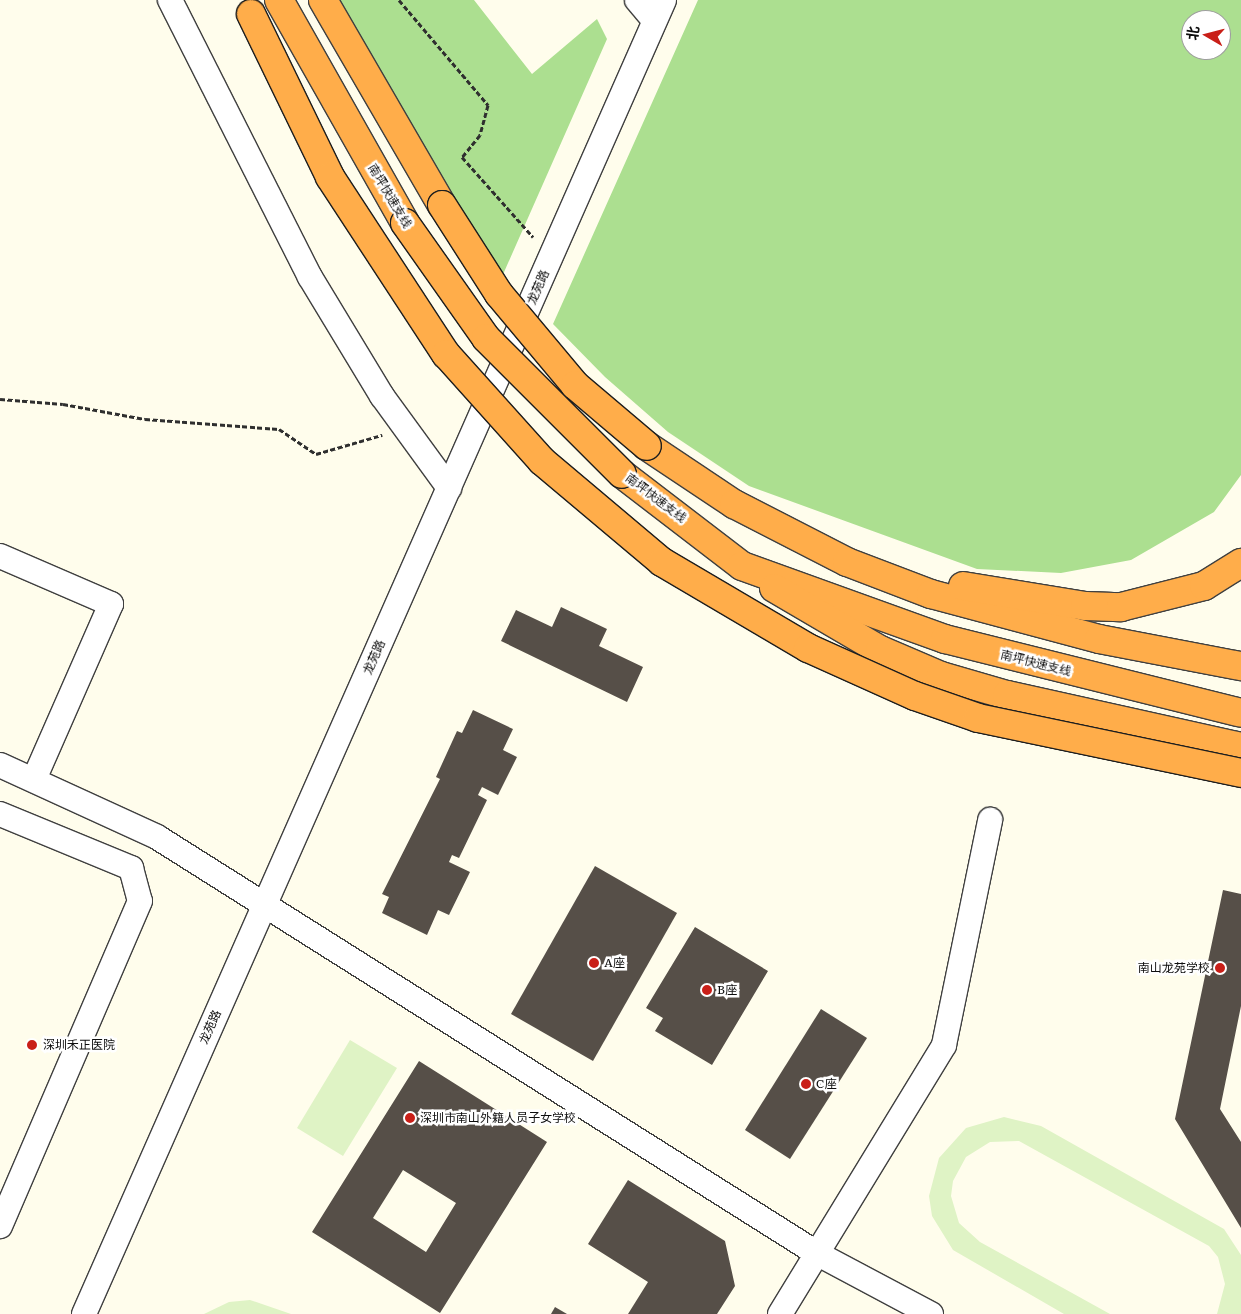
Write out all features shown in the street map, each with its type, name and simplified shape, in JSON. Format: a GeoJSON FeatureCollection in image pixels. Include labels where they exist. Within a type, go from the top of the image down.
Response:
{"type":"FeatureCollection","features":[{"type":"Feature","properties":{"kind":"highway","name":"南坪快速支线"},"geometry":{"type":"LineString","coordinates":[[279,0],[405,222],[486,338],[622,474],[742,566],[945,639],[1241,713]]}},
{"type":"Feature","properties":{"kind":"highway"},"geometry":{"type":"LineString","coordinates":[[323,0],[442,205],[499,294],[568,377],[647,446],[734,504],[847,562],[1023,620],[1241,666]]}},
{"type":"Feature","properties":{"kind":"highway"},"geometry":{"type":"LineString","coordinates":[[249,7],[330,177],[446,354],[542,461],[662,562],[808,648],[915,696],[978,718],[1241,773]]}},
{"type":"Feature","properties":{"kind":"highway"},"geometry":{"type":"LineString","coordinates":[[847,562],[1017,597],[1121,607],[1204,586],[1241,563]]}},
{"type":"Feature","properties":{"kind":"highway"},"geometry":{"type":"LineString","coordinates":[[742,566],[796,603],[880,650],[941,676],[1006,695],[1241,747]]}},
{"type":"Feature","properties":{"kind":"street"},"geometry":{"type":"LineString","coordinates":[[170,0],[310,277],[404,425],[449,488]]}},
{"type":"Feature","properties":{"kind":"street"},"geometry":{"type":"LineString","coordinates":[[637,0],[659,10]]}},
{"type":"Feature","properties":{"kind":"street","name":"龙苑路"},"geometry":{"type":"LineString","coordinates":[[84,1314],[659,10]]}},
{"type":"Feature","properties":{"kind":"street"},"geometry":{"type":"LineString","coordinates":[[0,556],[111,604],[34,780]]}},
{"type":"Feature","properties":{"kind":"street"},"geometry":{"type":"LineString","coordinates":[[0,764],[157,837],[263,906],[818,1254],[931,1314]]}},
{"type":"Feature","properties":{"kind":"street"},"geometry":{"type":"LineString","coordinates":[[0,814],[131,868],[140,901],[0,1226]]}},
{"type":"Feature","properties":{"kind":"street"},"geometry":{"type":"LineString","coordinates":[[780,1314],[944,1045],[990,820]]}},
{"type":"Feature","properties":{"kind":"path"},"geometry":{"type":"LineString","coordinates":[[399,0],[488,105],[480,135],[462,157],[534,238]]}},
{"type":"Feature","properties":{"kind":"path"},"geometry":{"type":"LineString","coordinates":[[0,399],[63,404],[145,419],[279,429],[316,454],[404,425]]}},
{"type":"Feature","properties":{"kind":"green space"},"geometry":{"type":"Polygon","coordinates":[[[338,0],[474,0],[532,74],[597,19],[607,39],[501,279],[338,0]]]}},
{"type":"Feature","properties":{"kind":"green space"},"geometry":{"type":"Polygon","coordinates":[[[698,0],[1241,0],[1241,475],[1214,512],[1131,560],[1061,573],[977,569],[749,486],[668,432],[605,377],[553,324],[698,0]]]}},
{"type":"Feature","properties":{"kind":"green space"},"geometry":{"type":"Polygon","coordinates":[[[350,1040],[397,1068],[343,1156],[297,1128],[350,1040]]]}},
{"type":"Feature","properties":{"kind":"green space"},"geometry":{"type":"Polygon","coordinates":[[[1004,1117],[1041,1126],[1224,1229],[1241,1255],[1241,1314],[1217,1314],[1225,1284],[1218,1257],[1209,1246],[1019,1141],[990,1142],[966,1157],[953,1181],[951,1196],[959,1223],[980,1242],[1110,1314],[1064,1314],[953,1250],[932,1216],[929,1196],[939,1158],[966,1128],[1004,1117]]]}},
{"type":"Feature","properties":{"kind":"green space"},"geometry":{"type":"Polygon","coordinates":[[[250,1300],[291,1314],[204,1314],[229,1302],[250,1300]]]}},
{"type":"Feature","properties":{"kind":"building"},"geometry":{"type":"Polygon","coordinates":[[[561,607],[607,629],[599,646],[643,667],[627,702],[501,641],[516,610],[552,627],[561,607]]]}},
{"type":"Feature","properties":{"kind":"building"},"geometry":{"type":"Polygon","coordinates":[[[473,710],[513,729],[503,750],[517,757],[498,795],[482,787],[478,795],[487,800],[459,858],[452,855],[449,862],[470,872],[449,915],[438,910],[427,935],[382,913],[389,897],[382,894],[440,779],[436,777],[457,731],[462,733],[473,710]]]}},
{"type":"Feature","properties":{"kind":"building","name":"A座"},"geometry":{"type":"Polygon","coordinates":[[[595,866],[677,913],[593,1061],[511,1014],[595,866]]]}},
{"type":"Feature","properties":{"kind":"building"},"geometry":{"type":"Polygon","coordinates":[[[1223,890],[1241,894],[1241,1006],[1220,1109],[1241,1142],[1241,1228],[1175,1119],[1223,890]]]}},
{"type":"Feature","properties":{"kind":"building","name":"B座"},"geometry":{"type":"Polygon","coordinates":[[[695,927],[768,971],[712,1065],[655,1031],[663,1018],[646,1008],[695,927]]]}},
{"type":"Feature","properties":{"kind":"building","name":"C座"},"geometry":{"type":"Polygon","coordinates":[[[821,1009],[867,1038],[790,1159],[745,1130],[821,1009]]]}},
{"type":"Feature","properties":{"kind":"building"},"geometry":{"type":"Polygon","coordinates":[[[419,1061],[547,1142],[440,1313],[312,1232],[419,1061]],[[403,1170],[373,1218],[426,1252],[456,1203],[403,1170]]]}},
{"type":"Feature","properties":{"kind":"building"},"geometry":{"type":"Polygon","coordinates":[[[628,1180],[725,1241],[735,1286],[717,1314],[628,1314],[648,1282],[588,1244],[628,1180]]]}},
{"type":"Feature","properties":{"kind":"building"},"geometry":{"type":"Polygon","coordinates":[[[555,1307],[567,1314],[551,1314],[555,1307]]]}},
{"type":"Feature","properties":{"kind":"place","name":"A座"},"geometry":{"type":"Point","coordinates":[594,963]}},
{"type":"Feature","properties":{"kind":"place","name":"南山龙苑学校"},"geometry":{"type":"Point","coordinates":[1220,968]}},
{"type":"Feature","properties":{"kind":"place","name":"B座"},"geometry":{"type":"Point","coordinates":[707,990]}},
{"type":"Feature","properties":{"kind":"place","name":"深圳禾正医院"},"geometry":{"type":"Point","coordinates":[32,1045]}},
{"type":"Feature","properties":{"kind":"place","name":"C座"},"geometry":{"type":"Point","coordinates":[806,1084]}},
{"type":"Feature","properties":{"kind":"place","name":"深圳市南山外籍人员子女学校"},"geometry":{"type":"Point","coordinates":[410,1118]}}]}
